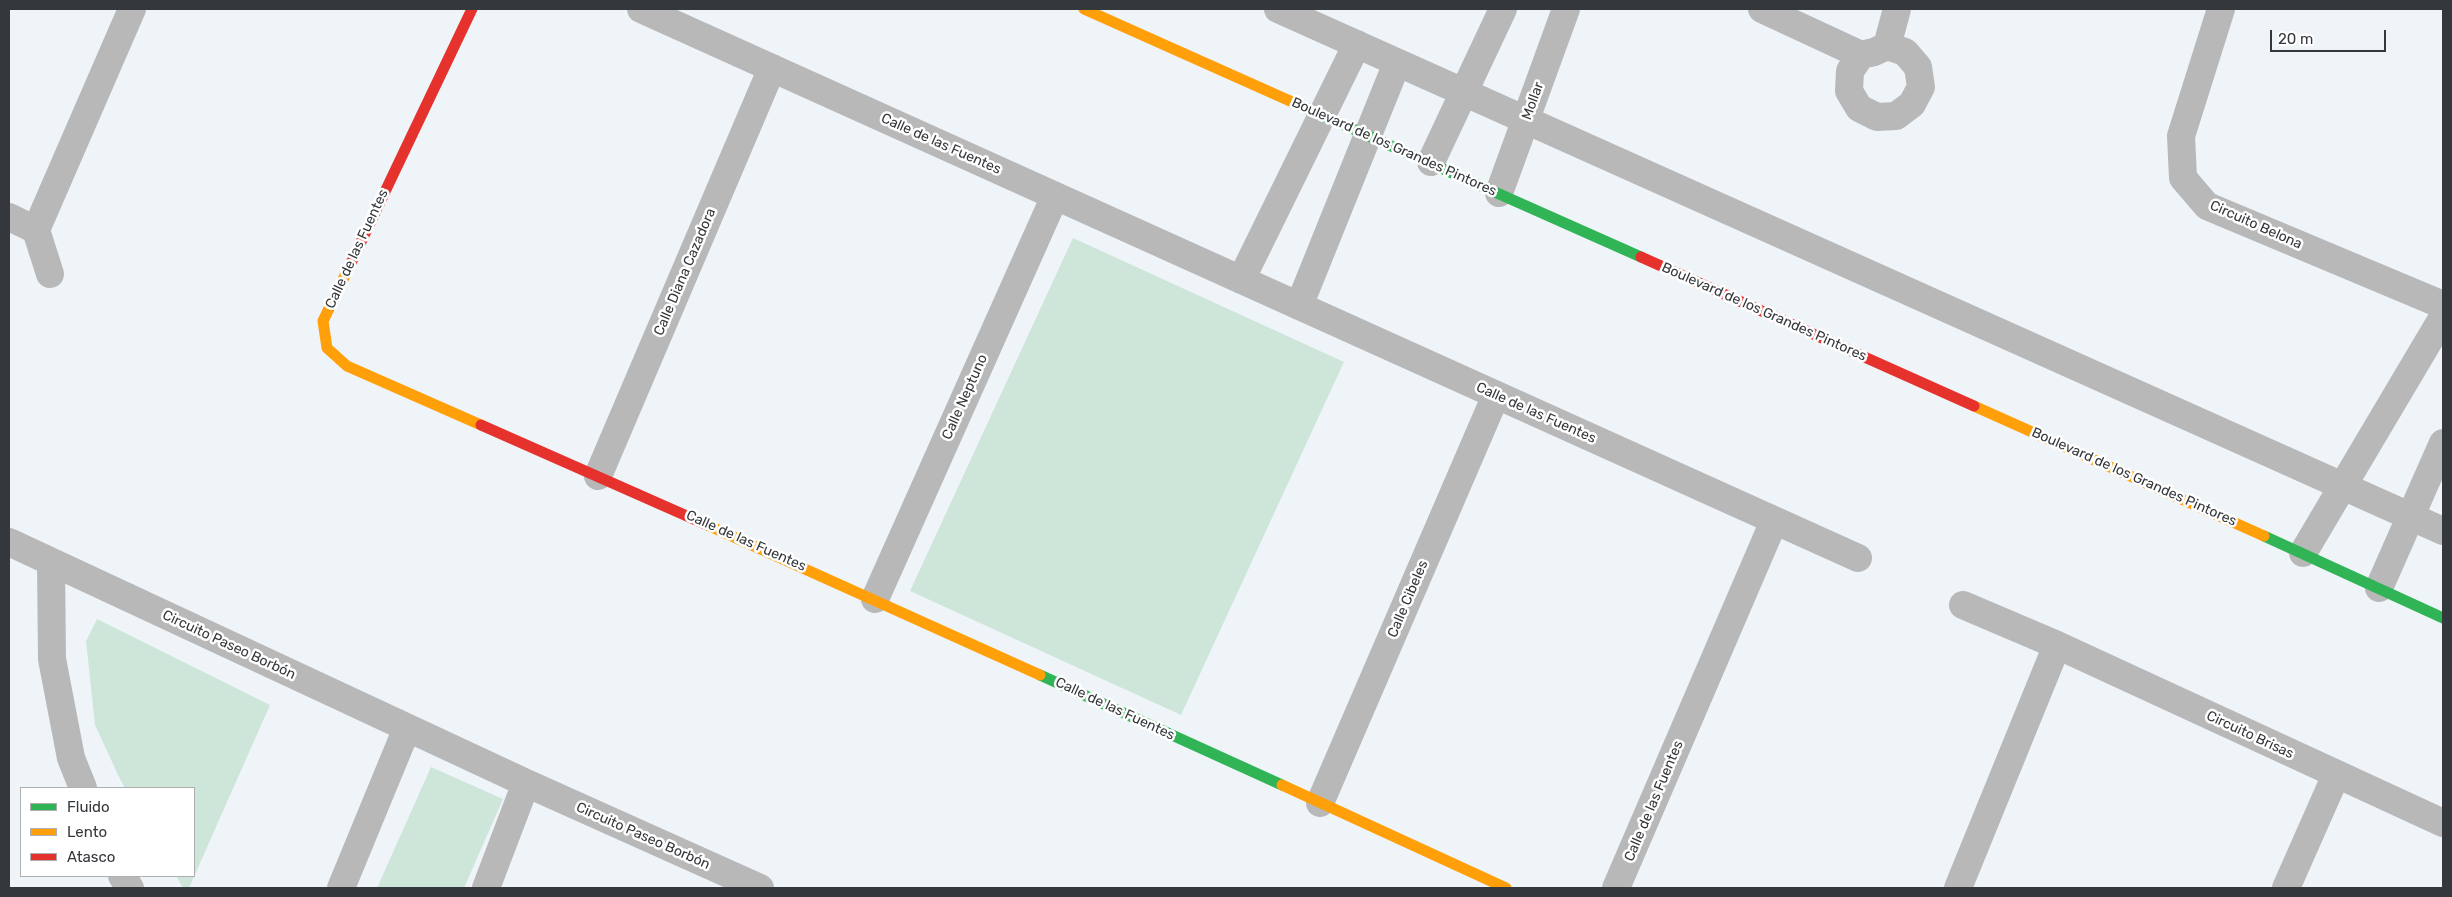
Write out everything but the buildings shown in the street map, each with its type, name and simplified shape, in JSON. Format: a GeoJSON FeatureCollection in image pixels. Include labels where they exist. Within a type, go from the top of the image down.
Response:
{"type":"FeatureCollection","features":[{"type":"Feature","properties":{"kind":"street"},"geometry":{"type":"LineString","coordinates":[[50,274],[36,230],[132,9]]}},
{"type":"Feature","properties":{"kind":"street","name":"Calle de las Fuentes"},"geometry":{"type":"LineString","coordinates":[[472,9],[323,321],[327,348],[347,366],[876,598],[1506,888]]}},
{"type":"Feature","properties":{"kind":"street","name":"Calle de las Fuentes"},"geometry":{"type":"LineString","coordinates":[[641,9],[1858,558]]}},
{"type":"Feature","properties":{"kind":"street","name":"Boulevard de los Grandes Pintores"},"geometry":{"type":"LineString","coordinates":[[1084,9],[1322,116],[1431,162],[2303,553],[2443,618]]}},
{"type":"Feature","properties":{"kind":"street"},"geometry":{"type":"LineString","coordinates":[[1278,9],[1397,63],[1526,118],[2443,531]]}},
{"type":"Feature","properties":{"kind":"street"},"geometry":{"type":"LineString","coordinates":[[1431,162],[1503,9]]}},
{"type":"Feature","properties":{"kind":"street","name":"Mollar"},"geometry":{"type":"LineString","coordinates":[[1499,193],[1566,9]]}},
{"type":"Feature","properties":{"kind":"street"},"geometry":{"type":"LineString","coordinates":[[1762,9],[1861,55],[1874,52],[1886,46],[1905,52],[1918,67],[1921,87],[1912,104],[1896,116],[1877,117],[1860,108],[1849,90],[1850,71],[1861,55]]}},
{"type":"Feature","properties":{"kind":"street"},"geometry":{"type":"LineString","coordinates":[[1886,46],[1897,9]]}},
{"type":"Feature","properties":{"kind":"street","name":"Circuito Belona"},"geometry":{"type":"LineString","coordinates":[[2220,9],[2181,136],[2183,178],[2207,206],[2443,305]]}},
{"type":"Feature","properties":{"kind":"street"},"geometry":{"type":"LineString","coordinates":[[1241,280],[1357,44]]}},
{"type":"Feature","properties":{"kind":"street"},"geometry":{"type":"LineString","coordinates":[[1298,306],[1397,63]]}},
{"type":"Feature","properties":{"kind":"street","name":"Calle Diana Cazadora"},"geometry":{"type":"LineString","coordinates":[[598,476],[772,68]]}},
{"type":"Feature","properties":{"kind":"street","name":"Calle Neptuno"},"geometry":{"type":"LineString","coordinates":[[876,598],[1055,196]]}},
{"type":"Feature","properties":{"kind":"street"},"geometry":{"type":"LineString","coordinates":[[9,217],[36,230]]}},
{"type":"Feature","properties":{"kind":"street"},"geometry":{"type":"LineString","coordinates":[[2303,553],[2443,317]]}},
{"type":"Feature","properties":{"kind":"street","name":"Calle Cibeles"},"geometry":{"type":"LineString","coordinates":[[1320,803],[1496,395]]}},
{"type":"Feature","properties":{"kind":"street"},"geometry":{"type":"LineString","coordinates":[[2379,588],[2443,443]]}},
{"type":"Feature","properties":{"kind":"street","name":"Calle de las Fuentes"},"geometry":{"type":"LineString","coordinates":[[1616,888],[1774,521]]}},
{"type":"Feature","properties":{"kind":"street","name":"Circuito Paseo Borbón"},"geometry":{"type":"LineString","coordinates":[[9,542],[526,783],[760,888]]}},
{"type":"Feature","properties":{"kind":"street"},"geometry":{"type":"LineString","coordinates":[[50,562],[52,659],[71,758],[83,787]]}},
{"type":"Feature","properties":{"kind":"street","name":"Circuito Brisas"},"geometry":{"type":"LineString","coordinates":[[1964,605],[2057,645],[2443,823]]}},
{"type":"Feature","properties":{"kind":"street"},"geometry":{"type":"LineString","coordinates":[[1958,888],[2057,645]]}},
{"type":"Feature","properties":{"kind":"street"},"geometry":{"type":"LineString","coordinates":[[341,888],[407,728]]}},
{"type":"Feature","properties":{"kind":"street"},"geometry":{"type":"LineString","coordinates":[[2286,888],[2336,775]]}},
{"type":"Feature","properties":{"kind":"street"},"geometry":{"type":"LineString","coordinates":[[486,888],[526,783]]}},
{"type":"Feature","properties":{"kind":"street"},"geometry":{"type":"LineString","coordinates":[[123,877],[130,888]]}},
{"type":"Feature","properties":{"kind":"green space"},"geometry":{"type":"Polygon","coordinates":[[[1073,238],[1344,362],[1181,715],[910,591],[1073,238]]]}},
{"type":"Feature","properties":{"kind":"green space"},"geometry":{"type":"Polygon","coordinates":[[[97,619],[270,705],[195,874],[195,787],[124,787],[95,725],[86,641],[97,619]]]}},
{"type":"Feature","properties":{"kind":"green space"},"geometry":{"type":"Polygon","coordinates":[[[431,767],[503,799],[464,888],[377,888],[431,767]]]}},
{"type":"Feature","properties":{"kind":"green space"},"geometry":{"type":"Polygon","coordinates":[[[177,877],[194,877],[189,888],[183,888],[177,877]]]}},
{"type":"Feature","properties":{"kind":"traffic: fast"},"geometry":{"type":"LineString","coordinates":[[1299,105],[1641,257]]}},
{"type":"Feature","properties":{"kind":"traffic: fast"},"geometry":{"type":"LineString","coordinates":[[2264,536],[2443,618]]}},
{"type":"Feature","properties":{"kind":"traffic: fast"},"geometry":{"type":"LineString","coordinates":[[1040,675],[1282,785]]}},
{"type":"Feature","properties":{"kind":"traffic: slow"},"geometry":{"type":"LineString","coordinates":[[1084,9],[1299,105]]}},
{"type":"Feature","properties":{"kind":"traffic: slow"},"geometry":{"type":"LineString","coordinates":[[351,263],[323,321],[327,348],[347,366],[481,425]]}},
{"type":"Feature","properties":{"kind":"traffic: slow"},"geometry":{"type":"LineString","coordinates":[[1974,406],[2264,536]]}},
{"type":"Feature","properties":{"kind":"traffic: slow"},"geometry":{"type":"LineString","coordinates":[[705,524],[1040,675]]}},
{"type":"Feature","properties":{"kind":"traffic: slow"},"geometry":{"type":"LineString","coordinates":[[1282,785],[1506,888]]}},
{"type":"Feature","properties":{"kind":"traffic: jam"},"geometry":{"type":"LineString","coordinates":[[351,263],[472,9]]}},
{"type":"Feature","properties":{"kind":"traffic: jam"},"geometry":{"type":"LineString","coordinates":[[1641,257],[1974,406]]}},
{"type":"Feature","properties":{"kind":"traffic: jam"},"geometry":{"type":"LineString","coordinates":[[481,425],[705,524]]}}]}
